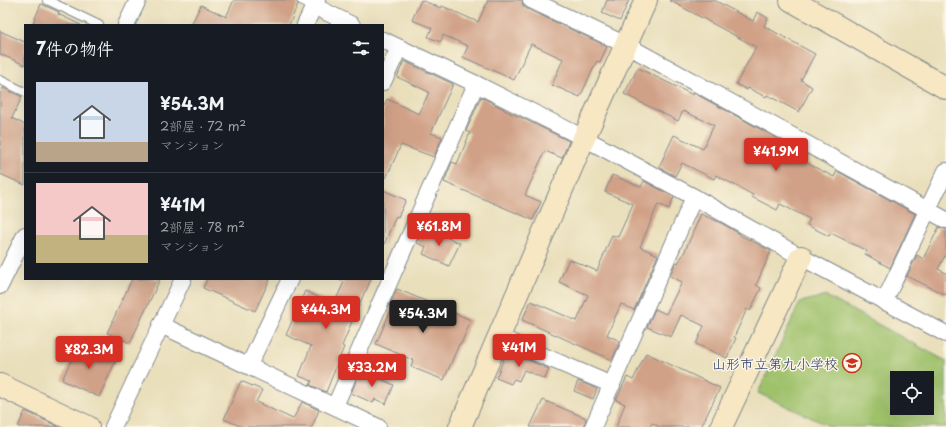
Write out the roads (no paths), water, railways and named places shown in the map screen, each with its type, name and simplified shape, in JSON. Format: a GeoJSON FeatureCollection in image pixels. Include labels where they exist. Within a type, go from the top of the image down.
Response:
{"type":"FeatureCollection","features":[{"type":"Feature","properties":{"kind":"street"},"geometry":{"type":"LineString","coordinates":[[126,24],[138,0]]}},
{"type":"Feature","properties":{"kind":"street"},"geometry":{"type":"LineString","coordinates":[[531,0],[626,45],[946,220]]}},
{"type":"Feature","properties":{"kind":"street"},"geometry":{"type":"LineString","coordinates":[[460,427],[584,138],[646,0]]}},
{"type":"Feature","properties":{"kind":"street"},"geometry":{"type":"LineString","coordinates":[[791,0],[946,88]]}},
{"type":"Feature","properties":{"kind":"street"},"geometry":{"type":"LineString","coordinates":[[305,24],[311,2],[350,24]]}},
{"type":"Feature","properties":{"kind":"street"},"geometry":{"type":"LineString","coordinates":[[384,40],[476,84],[584,138],[884,302],[946,334]]}},
{"type":"Feature","properties":{"kind":"street"},"geometry":{"type":"LineString","coordinates":[[384,80],[399,48]]}},
{"type":"Feature","properties":{"kind":"street"},"geometry":{"type":"LineString","coordinates":[[335,406],[476,84]]}},
{"type":"Feature","properties":{"kind":"street"},"geometry":{"type":"LineString","coordinates":[[884,302],[946,170]]}},
{"type":"Feature","properties":{"kind":"street"},"geometry":{"type":"LineString","coordinates":[[593,427],[694,197]]}},
{"type":"Feature","properties":{"kind":"street"},"geometry":{"type":"LineString","coordinates":[[0,286],[24,237]]}},
{"type":"Feature","properties":{"kind":"street"},"geometry":{"type":"LineString","coordinates":[[721,427],[801,257]]}},
{"type":"Feature","properties":{"kind":"street"},"geometry":{"type":"LineString","coordinates":[[113,427],[183,280]]}},
{"type":"Feature","properties":{"kind":"street"},"geometry":{"type":"LineString","coordinates":[[249,365],[290,280]]}},
{"type":"Feature","properties":{"kind":"street"},"geometry":{"type":"LineString","coordinates":[[162,325],[378,427]]}},
{"type":"Feature","properties":{"kind":"street"},"geometry":{"type":"LineString","coordinates":[[499,337],[612,385]]}},
{"type":"Feature","properties":{"kind":"street"},"geometry":{"type":"LineString","coordinates":[[0,385],[88,427]]}},
{"type":"Feature","properties":{"kind":"lane"},"geometry":{"type":"LineString","coordinates":[[47,0],[97,24]]}},
{"type":"Feature","properties":{"kind":"lane"},"geometry":{"type":"LineString","coordinates":[[0,80],[24,92]]}},
{"type":"Feature","properties":{"kind":"place","name":"山形市立第九小学校"},"geometry":{"type":"Point","coordinates":[852,363]}}]}
